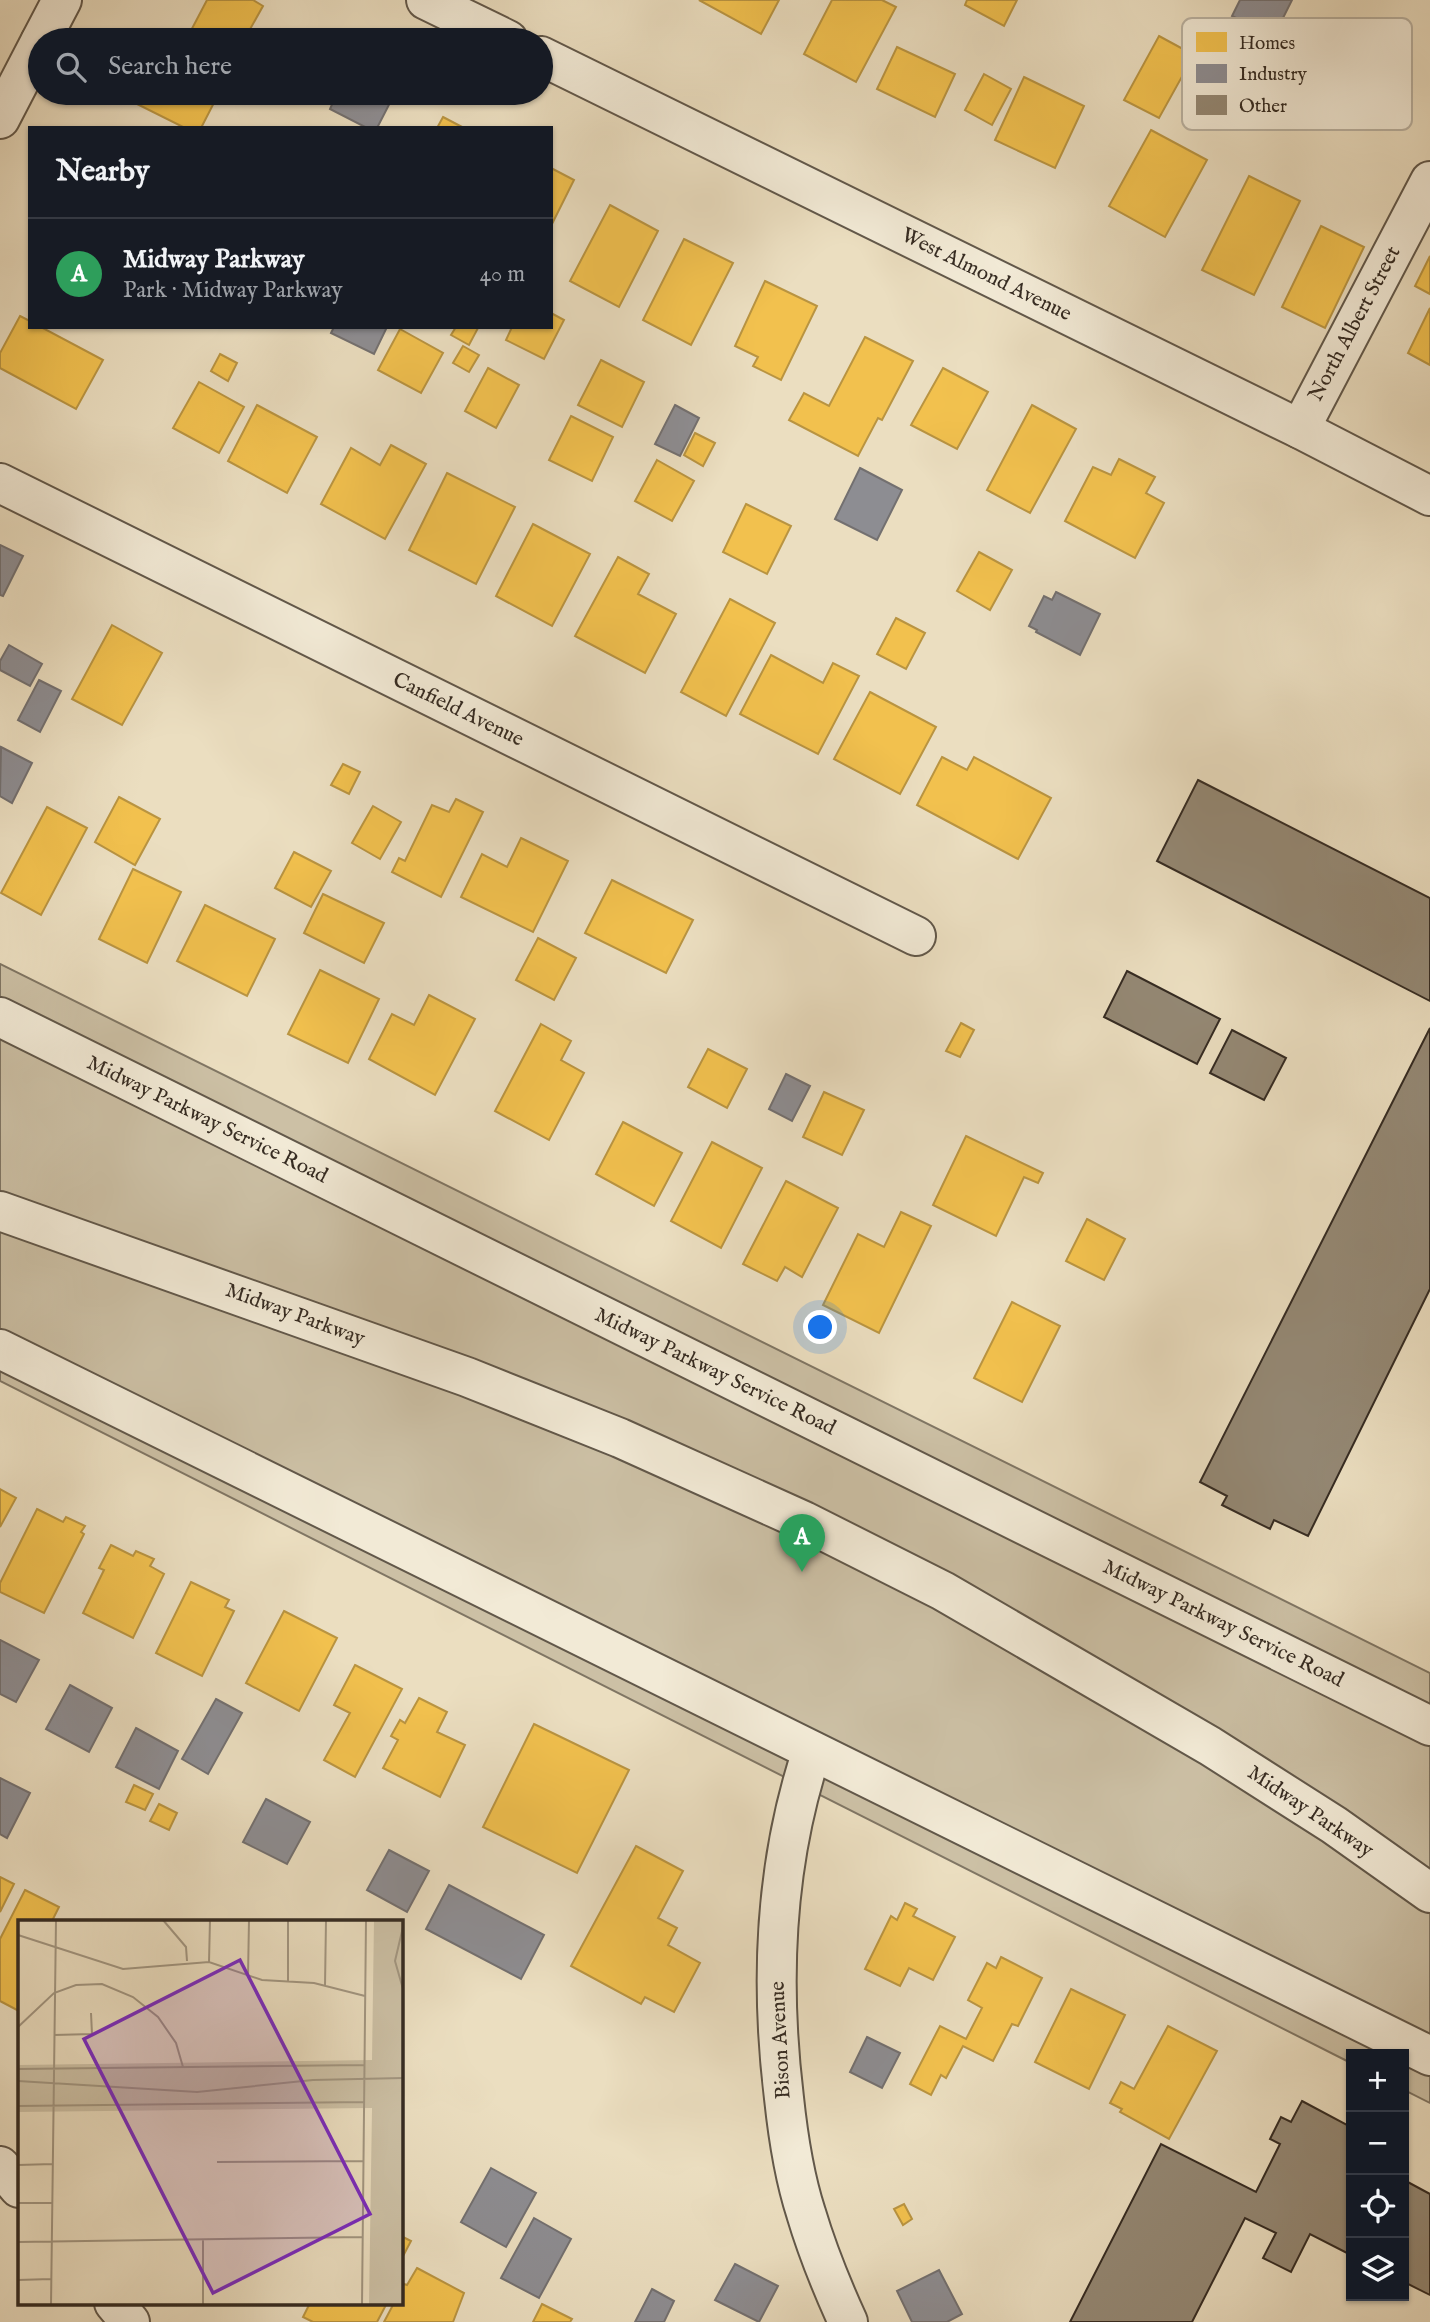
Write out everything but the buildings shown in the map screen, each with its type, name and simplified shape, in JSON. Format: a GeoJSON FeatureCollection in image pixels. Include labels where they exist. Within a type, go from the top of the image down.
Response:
{"type":"FeatureCollection","features":[{"type":"Feature","properties":{"kind":"street"},"geometry":{"type":"LineString","coordinates":[[48,28],[62,0]]}},
{"type":"Feature","properties":{"kind":"street"},"geometry":{"type":"LineString","coordinates":[[426,0],[483,28]]}},
{"type":"Feature","properties":{"kind":"street","name":"West Almond Avenue"},"geometry":{"type":"LineString","coordinates":[[553,62],[1300,429],[1430,496]]}},
{"type":"Feature","properties":{"kind":"street"},"geometry":{"type":"LineString","coordinates":[[0,119],[28,66]]}},
{"type":"Feature","properties":{"kind":"street","name":"North Albert Street"},"geometry":{"type":"LineString","coordinates":[[1300,429],[1430,181]]}},
{"type":"Feature","properties":{"kind":"street","name":"Canfield Avenue"},"geometry":{"type":"LineString","coordinates":[[0,483],[916,936]]}},
{"type":"Feature","properties":{"kind":"street","name":"Midway Parkway Service Road"},"geometry":{"type":"LineString","coordinates":[[0,1017],[1430,1726]]}},
{"type":"Feature","properties":{"kind":"street","name":"Midway Parkway"},"geometry":{"type":"LineString","coordinates":[[0,1211],[467,1377],[620,1438],[804,1521],[943,1591],[1198,1739],[1334,1825],[1430,1893]]}},
{"type":"Feature","properties":{"kind":"street"},"geometry":{"type":"LineString","coordinates":[[0,1349],[1430,2056]]}},
{"type":"Feature","properties":{"kind":"street","name":"Bison Avenue"},"geometry":{"type":"LineString","coordinates":[[812,1751],[800,1787],[783,1877],[777,1953],[778,2045],[788,2136],[805,2211],[848,2322]]}},
{"type":"Feature","properties":{"kind":"street"},"geometry":{"type":"LineString","coordinates":[[115,2304],[130,2322]]}},
{"type":"Feature","properties":{"kind":"shaded area"},"geometry":{"type":"Polygon","coordinates":[[[0,964],[1430,1673],[1430,2103],[1409,2092],[1409,2049],[1346,2049],[1346,2060],[0,1381],[0,964]]]}},
{"type":"Feature","properties":{"kind":"place","name":"Midway Parkway"},"geometry":{"type":"Point","coordinates":[802,1572]}}]}
